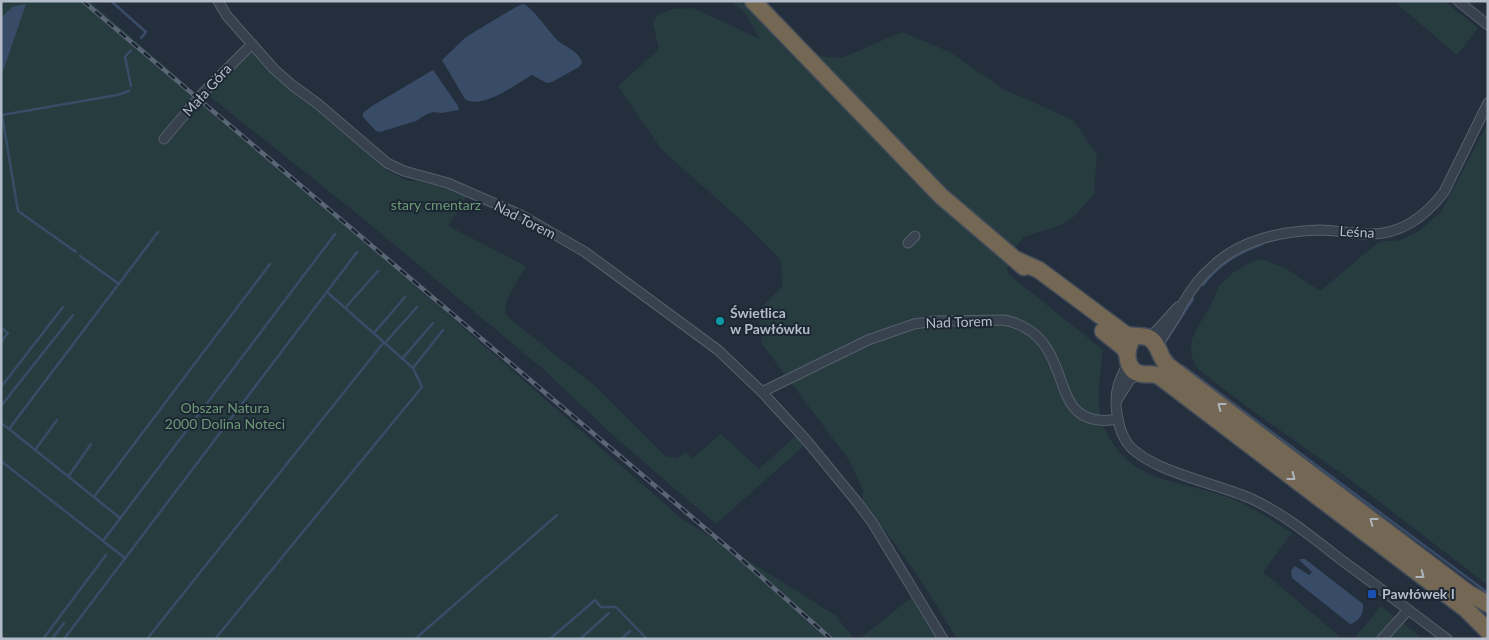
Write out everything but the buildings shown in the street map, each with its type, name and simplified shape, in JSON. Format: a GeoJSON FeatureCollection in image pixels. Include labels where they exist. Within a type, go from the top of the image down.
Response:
{"type":"FeatureCollection","features":[{"type":"Feature","properties":{"kind":"highway"},"geometry":{"type":"LineString","coordinates":[[753,1],[941,196],[1017,260],[1038,282],[1111,337],[1136,365],[1159,376],[1173,386],[1467,610],[1488,631]]}},
{"type":"Feature","properties":{"kind":"highway"},"geometry":{"type":"LineString","coordinates":[[1017,260],[1038,270],[1125,334],[1149,344],[1167,365],[1468,593],[1488,604]]}},
{"type":"Feature","properties":{"kind":"highway"},"geometry":{"type":"LineString","coordinates":[[1136,365],[1158,364],[1149,344]]}},
{"type":"Feature","properties":{"kind":"highway"},"geometry":{"type":"LineString","coordinates":[[1136,365],[1149,344]]}},
{"type":"Feature","properties":{"kind":"street","name":"Nad Torem"},"geometry":{"type":"LineString","coordinates":[[218,1],[227,16],[274,69],[318,104],[387,164],[448,184],[522,215],[585,252],[718,350],[762,392],[807,441],[858,502],[943,639]]}},
{"type":"Feature","properties":{"kind":"street"},"geometry":{"type":"LineString","coordinates":[[1458,1],[1488,25]]}},
{"type":"Feature","properties":{"kind":"street","name":"Mała Góra"},"geometry":{"type":"LineString","coordinates":[[164,139],[201,95],[252,44]]}},
{"type":"Feature","properties":{"kind":"street","name":"Leśna"},"geometry":{"type":"LineString","coordinates":[[1149,344],[1156,331],[1168,316],[1182,304],[1202,278],[1218,261],[1235,250],[1260,240],[1289,232],[1320,230],[1368,234],[1384,233],[1405,227],[1422,216],[1435,205],[1444,192],[1488,104]]}},
{"type":"Feature","properties":{"kind":"street"},"geometry":{"type":"LineString","coordinates":[[908,243],[915,236]]}},
{"type":"Feature","properties":{"kind":"street","name":"Leśna"},"geometry":{"type":"LineString","coordinates":[[1149,344],[1162,337],[1176,317],[1182,304]]}},
{"type":"Feature","properties":{"kind":"street","name":"Nad Torem"},"geometry":{"type":"LineString","coordinates":[[762,392],[868,340],[914,324],[1004,320],[1025,327],[1043,342],[1053,360],[1065,394],[1077,412],[1093,421],[1118,419]]}},
{"type":"Feature","properties":{"kind":"street"},"geometry":{"type":"LineString","coordinates":[[1136,365],[1118,386],[1118,419],[1127,442],[1142,457],[1170,470],[1227,489],[1269,508],[1310,535],[1447,639]]}},
{"type":"Feature","properties":{"kind":"street"},"geometry":{"type":"LineString","coordinates":[[1117,400],[1136,365]]}},
{"type":"Feature","properties":{"kind":"street"},"geometry":{"type":"LineString","coordinates":[[1382,639],[1408,610]]}},
{"type":"Feature","properties":{"kind":"green space","name":"Obszar Natura 2000 Dolina Noteci"},"geometry":{"type":"Polygon","coordinates":[[[1,1],[90,1],[682,519],[835,615],[854,639],[1,639],[1,1]]]}},
{"type":"Feature","properties":{"kind":"green space"},"geometry":{"type":"Polygon","coordinates":[[[731,1],[743,1],[790,54],[842,58],[902,32],[950,52],[1003,89],[1073,120],[1097,155],[1094,194],[1075,216],[1061,225],[1024,237],[1009,254],[1007,273],[1103,350],[1099,390],[1100,414],[1107,434],[1123,456],[1151,475],[1216,493],[1240,502],[1292,533],[1263,572],[1343,639],[957,639],[922,582],[887,533],[863,504],[863,490],[849,460],[762,344],[758,311],[782,287],[781,260],[743,222],[662,150],[618,86],[659,49],[653,24],[657,15],[673,9],[693,8],[760,39],[744,12],[731,1]]]}},
{"type":"Feature","properties":{"kind":"green space"},"geometry":{"type":"Polygon","coordinates":[[[1394,1],[1444,1],[1478,28],[1457,55],[1394,1]]]}},
{"type":"Feature","properties":{"kind":"green space","name":"stary cmentarz"},"geometry":{"type":"Polygon","coordinates":[[[252,49],[383,168],[407,181],[418,181],[446,188],[467,196],[448,226],[526,266],[507,299],[505,313],[512,321],[594,385],[665,456],[677,458],[686,452],[693,458],[721,434],[759,469],[798,434],[806,444],[716,524],[616,438],[543,369],[366,221],[207,94],[252,49]]]}},
{"type":"Feature","properties":{"kind":"green space"},"geometry":{"type":"Polygon","coordinates":[[[1488,123],[1488,585],[1352,481],[1246,406],[1198,369],[1191,352],[1192,339],[1219,286],[1234,272],[1251,262],[1262,259],[1285,268],[1320,291],[1379,242],[1401,240],[1419,231],[1441,212],[1488,123]]]}},
{"type":"Feature","properties":{"kind":"green space"},"geometry":{"type":"Polygon","coordinates":[[[911,598],[937,639],[859,639],[911,598]]]}},
{"type":"Feature","properties":{"kind":"green space"},"geometry":{"type":"Polygon","coordinates":[[[1381,606],[1423,639],[1354,639],[1381,606]]]}},
{"type":"Feature","properties":{"kind":"water"},"geometry":{"type":"Polygon","coordinates":[[[26,4],[1,77],[1,18],[12,7],[26,4]]]}},
{"type":"Feature","properties":{"kind":"water"},"geometry":{"type":"Polygon","coordinates":[[[523,4],[535,14],[559,42],[578,55],[582,63],[579,67],[552,82],[547,83],[532,75],[489,99],[472,101],[465,99],[442,60],[466,37],[523,4]]]}},
{"type":"Feature","properties":{"kind":"water"},"geometry":{"type":"Polygon","coordinates":[[[433,70],[459,110],[441,113],[434,112],[416,121],[380,132],[376,131],[363,117],[363,113],[372,106],[433,70]]]}},
{"type":"Feature","properties":{"kind":"water"},"geometry":{"type":"Polygon","coordinates":[[[1305,559],[1363,604],[1362,614],[1358,619],[1350,624],[1292,578],[1291,571],[1295,566],[1309,575],[1312,572],[1299,560],[1305,559]]]}},
{"type":"Feature","properties":{"kind":"waterway"},"geometry":{"type":"LineString","coordinates":[[111,1],[146,32],[141,38]]}},
{"type":"Feature","properties":{"kind":"waterway"},"geometry":{"type":"LineString","coordinates":[[131,50],[125,57],[131,86]]}},
{"type":"Feature","properties":{"kind":"waterway"},"geometry":{"type":"LineString","coordinates":[[76,252],[18,211],[2,115],[117,95],[129,91]]}},
{"type":"Feature","properties":{"kind":"waterway"},"geometry":{"type":"LineString","coordinates":[[120,518],[9,429],[158,232]]}},
{"type":"Feature","properties":{"kind":"waterway"},"geometry":{"type":"LineString","coordinates":[[125,558],[103,541],[335,234]]}},
{"type":"Feature","properties":{"kind":"waterway"},"geometry":{"type":"LineString","coordinates":[[1203,285],[1230,260],[1262,244]]}},
{"type":"Feature","properties":{"kind":"waterway"},"geometry":{"type":"LineString","coordinates":[[64,639],[357,252]]}},
{"type":"Feature","properties":{"kind":"waterway"},"geometry":{"type":"LineString","coordinates":[[80,256],[119,284]]}},
{"type":"Feature","properties":{"kind":"waterway"},"geometry":{"type":"LineString","coordinates":[[94,497],[270,264]]}},
{"type":"Feature","properties":{"kind":"waterway"},"geometry":{"type":"LineString","coordinates":[[346,307],[378,271]]}},
{"type":"Feature","properties":{"kind":"waterway"},"geometry":{"type":"LineString","coordinates":[[215,639],[422,387],[413,368],[327,292]]}},
{"type":"Feature","properties":{"kind":"waterway"},"geometry":{"type":"LineString","coordinates":[[374,333],[405,297]]}},
{"type":"Feature","properties":{"kind":"waterway"},"geometry":{"type":"LineString","coordinates":[[1165,346],[1165,342],[1193,299]]}},
{"type":"Feature","properties":{"kind":"waterway"},"geometry":{"type":"LineString","coordinates":[[1,387],[63,307]]}},
{"type":"Feature","properties":{"kind":"waterway"},"geometry":{"type":"LineString","coordinates":[[385,343],[417,307]]}},
{"type":"Feature","properties":{"kind":"waterway"},"geometry":{"type":"LineString","coordinates":[[1,406],[73,315]]}},
{"type":"Feature","properties":{"kind":"waterway"},"geometry":{"type":"LineString","coordinates":[[402,359],[433,323]]}},
{"type":"Feature","properties":{"kind":"waterway"},"geometry":{"type":"LineString","coordinates":[[1,328],[8,333],[1,342]]}},
{"type":"Feature","properties":{"kind":"waterway"},"geometry":{"type":"LineString","coordinates":[[413,368],[443,330]]}},
{"type":"Feature","properties":{"kind":"waterway"},"geometry":{"type":"LineString","coordinates":[[147,639],[384,342]]}},
{"type":"Feature","properties":{"kind":"waterway"},"geometry":{"type":"LineString","coordinates":[[1168,353],[1173,358]]}},
{"type":"Feature","properties":{"kind":"waterway"},"geometry":{"type":"LineString","coordinates":[[1183,366],[1488,593]]}},
{"type":"Feature","properties":{"kind":"waterway"},"geometry":{"type":"LineString","coordinates":[[35,450],[57,420]]}},
{"type":"Feature","properties":{"kind":"waterway"},"geometry":{"type":"LineString","coordinates":[[1,423],[9,429]]}},
{"type":"Feature","properties":{"kind":"waterway"},"geometry":{"type":"LineString","coordinates":[[68,477],[91,444]]}},
{"type":"Feature","properties":{"kind":"waterway"},"geometry":{"type":"LineString","coordinates":[[1,461],[102,540]]}},
{"type":"Feature","properties":{"kind":"waterway"},"geometry":{"type":"LineString","coordinates":[[415,639],[557,515]]}},
{"type":"Feature","properties":{"kind":"waterway"},"geometry":{"type":"LineString","coordinates":[[43,639],[106,555]]}},
{"type":"Feature","properties":{"kind":"waterway"},"geometry":{"type":"LineString","coordinates":[[550,639],[595,600],[601,607],[616,607],[647,639]]}},
{"type":"Feature","properties":{"kind":"waterway"},"geometry":{"type":"LineString","coordinates":[[580,639],[609,613]]}},
{"type":"Feature","properties":{"kind":"waterway"},"geometry":{"type":"LineString","coordinates":[[52,639],[64,623]]}},
{"type":"Feature","properties":{"kind":"waterway"},"geometry":{"type":"LineString","coordinates":[[621,639],[630,631]]}},
{"type":"Feature","properties":{"kind":"railway"},"geometry":{"type":"LineString","coordinates":[[83,1],[739,557],[831,639]]}},
{"type":"Feature","properties":{"kind":"place","name":"Świetlica w Pawłówku"},"geometry":{"type":"Point","coordinates":[720,321]}},
{"type":"Feature","properties":{"kind":"place","name":"Pawłówek I"},"geometry":{"type":"Point","coordinates":[1372,594]}}]}
